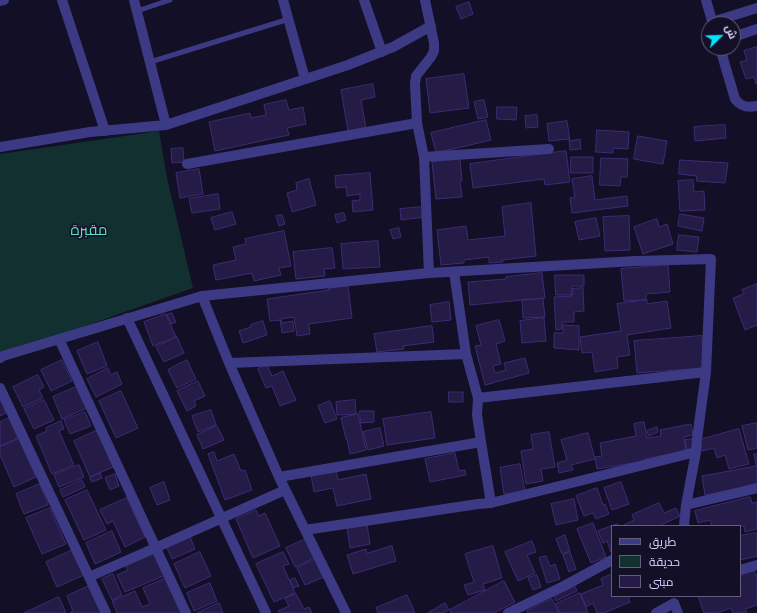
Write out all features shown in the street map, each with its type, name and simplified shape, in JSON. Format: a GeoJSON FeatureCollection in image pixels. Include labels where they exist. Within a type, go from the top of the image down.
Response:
{"type":"FeatureCollection","features":[{"type":"Feature","properties":{"kind":"street"},"geometry":{"type":"LineString","coordinates":[[0,1],[4,0]]}},
{"type":"Feature","properties":{"kind":"street"},"geometry":{"type":"LineString","coordinates":[[62,0],[105,131]]}},
{"type":"Feature","properties":{"kind":"street"},"geometry":{"type":"LineString","coordinates":[[134,0],[166,125]]}},
{"type":"Feature","properties":{"kind":"street"},"geometry":{"type":"LineString","coordinates":[[283,0],[305,79]]}},
{"type":"Feature","properties":{"kind":"street"},"geometry":{"type":"LineString","coordinates":[[364,0],[382,52]]}},
{"type":"Feature","properties":{"kind":"street"},"geometry":{"type":"LineString","coordinates":[[425,0],[431,26],[434,51],[416,76],[415,84],[417,123],[424,157],[429,273]]}},
{"type":"Feature","properties":{"kind":"street"},"geometry":{"type":"LineString","coordinates":[[706,0],[710,16]]}},
{"type":"Feature","properties":{"kind":"street"},"geometry":{"type":"LineString","coordinates":[[733,16],[757,8]]}},
{"type":"Feature","properties":{"kind":"street"},"geometry":{"type":"LineString","coordinates":[[0,147],[90,132],[166,125],[348,65],[393,47],[431,26]]}},
{"type":"Feature","properties":{"kind":"street"},"geometry":{"type":"LineString","coordinates":[[741,34],[757,29]]}},
{"type":"Feature","properties":{"kind":"street"},"geometry":{"type":"LineString","coordinates":[[722,56],[735,99],[742,106],[757,106]]}},
{"type":"Feature","properties":{"kind":"street"},"geometry":{"type":"LineString","coordinates":[[187,164],[417,123]]}},
{"type":"Feature","properties":{"kind":"street"},"geometry":{"type":"LineString","coordinates":[[424,157],[549,150]]}},
{"type":"Feature","properties":{"kind":"street"},"geometry":{"type":"LineString","coordinates":[[0,358],[202,296],[429,273],[636,261],[711,259],[706,372],[696,439],[696,452],[686,505],[684,525]]}},
{"type":"Feature","properties":{"kind":"street"},"geometry":{"type":"LineString","coordinates":[[454,272],[466,354],[478,398],[477,415],[491,503]]}},
{"type":"Feature","properties":{"kind":"street"},"geometry":{"type":"LineString","coordinates":[[202,296],[229,363],[279,477],[346,613]]}},
{"type":"Feature","properties":{"kind":"street"},"geometry":{"type":"LineString","coordinates":[[127,318],[266,613]]}},
{"type":"Feature","properties":{"kind":"street"},"geometry":{"type":"LineString","coordinates":[[59,339],[186,613]]}},
{"type":"Feature","properties":{"kind":"street"},"geometry":{"type":"LineString","coordinates":[[229,363],[466,354]]}},
{"type":"Feature","properties":{"kind":"street"},"geometry":{"type":"LineString","coordinates":[[478,398],[706,372]]}},
{"type":"Feature","properties":{"kind":"street"},"geometry":{"type":"LineString","coordinates":[[0,388],[106,613]]}},
{"type":"Feature","properties":{"kind":"street"},"geometry":{"type":"LineString","coordinates":[[279,477],[481,442]]}},
{"type":"Feature","properties":{"kind":"street"},"geometry":{"type":"LineString","coordinates":[[305,530],[491,503],[696,452]]}},
{"type":"Feature","properties":{"kind":"street"},"geometry":{"type":"LineString","coordinates":[[686,505],[757,488]]}},
{"type":"Feature","properties":{"kind":"street"},"geometry":{"type":"LineString","coordinates":[[89,577],[285,490]]}},
{"type":"Feature","properties":{"kind":"street"},"geometry":{"type":"LineString","coordinates":[[508,613],[564,586],[611,561]]}},
{"type":"Feature","properties":{"kind":"street"},"geometry":{"type":"LineString","coordinates":[[741,570],[757,565]]}},
{"type":"Feature","properties":{"kind":"street"},"geometry":{"type":"LineString","coordinates":[[656,613],[675,604]]}},
{"type":"Feature","properties":{"kind":"lane"},"geometry":{"type":"LineString","coordinates":[[137,11],[170,0]]}},
{"type":"Feature","properties":{"kind":"lane"},"geometry":{"type":"LineString","coordinates":[[150,62],[289,19]]}},
{"type":"Feature","properties":{"kind":"green space","name":"مقبرة"},"geometry":{"type":"Polygon","coordinates":[[[159,131],[167,178],[193,288],[0,356],[0,154],[159,131]]]}},
{"type":"Feature","properties":{"kind":"building"},"geometry":{"type":"Polygon","coordinates":[[[469,2],[473,14],[461,19],[456,7],[469,2]]]}},
{"type":"Feature","properties":{"kind":"building"},"geometry":{"type":"Polygon","coordinates":[[[757,47],[756,84],[754,77],[746,79],[740,62],[747,60],[744,51],[757,47]]]}},
{"type":"Feature","properties":{"kind":"building"},"geometry":{"type":"Polygon","coordinates":[[[464,74],[469,108],[430,113],[426,79],[464,74]]]}},
{"type":"Feature","properties":{"kind":"building"},"geometry":{"type":"Polygon","coordinates":[[[373,84],[375,97],[361,100],[366,128],[348,131],[341,90],[373,84]]]}},
{"type":"Feature","properties":{"kind":"building"},"geometry":{"type":"Polygon","coordinates":[[[286,100],[289,110],[303,107],[306,124],[287,128],[289,135],[215,151],[209,122],[250,113],[251,118],[266,115],[264,105],[286,100]]]}},
{"type":"Feature","properties":{"kind":"building"},"geometry":{"type":"Polygon","coordinates":[[[484,100],[488,117],[478,119],[474,102],[484,100]]]}},
{"type":"Feature","properties":{"kind":"building"},"geometry":{"type":"Polygon","coordinates":[[[497,107],[517,107],[516,120],[497,119],[497,107]]]}},
{"type":"Feature","properties":{"kind":"building"},"geometry":{"type":"Polygon","coordinates":[[[537,115],[538,127],[526,128],[525,116],[537,115]]]}},
{"type":"Feature","properties":{"kind":"building"},"geometry":{"type":"Polygon","coordinates":[[[486,120],[491,140],[436,153],[431,133],[486,120]]]}},
{"type":"Feature","properties":{"kind":"building"},"geometry":{"type":"Polygon","coordinates":[[[567,121],[570,141],[580,139],[581,149],[570,150],[569,139],[549,141],[547,124],[567,121]]]}},
{"type":"Feature","properties":{"kind":"building"},"geometry":{"type":"Polygon","coordinates":[[[725,125],[726,138],[695,141],[694,127],[725,125]]]}},
{"type":"Feature","properties":{"kind":"building"},"geometry":{"type":"Polygon","coordinates":[[[597,130],[629,132],[628,149],[613,148],[613,153],[596,152],[597,130]]]}},
{"type":"Feature","properties":{"kind":"building"},"geometry":{"type":"Polygon","coordinates":[[[638,136],[667,141],[663,164],[634,159],[638,136]]]}},
{"type":"Feature","properties":{"kind":"building"},"geometry":{"type":"Polygon","coordinates":[[[183,148],[184,162],[172,163],[171,149],[183,148]]]}},
{"type":"Feature","properties":{"kind":"building"},"geometry":{"type":"Polygon","coordinates":[[[566,151],[570,182],[545,185],[544,179],[473,188],[470,164],[566,151]]]}},
{"type":"Feature","properties":{"kind":"building"},"geometry":{"type":"Polygon","coordinates":[[[571,157],[593,157],[593,173],[571,173],[571,157]]]}},
{"type":"Feature","properties":{"kind":"building"},"geometry":{"type":"Polygon","coordinates":[[[601,158],[628,159],[627,177],[621,177],[620,186],[600,185],[601,158]]]}},
{"type":"Feature","properties":{"kind":"building"},"geometry":{"type":"Polygon","coordinates":[[[460,159],[462,181],[460,182],[462,197],[436,199],[432,162],[460,159]]]}},
{"type":"Feature","properties":{"kind":"building"},"geometry":{"type":"Polygon","coordinates":[[[680,160],[728,163],[725,183],[696,181],[697,176],[679,174],[680,160]]]}},
{"type":"Feature","properties":{"kind":"building"},"geometry":{"type":"Polygon","coordinates":[[[199,169],[203,194],[180,198],[176,173],[199,169]]]}},
{"type":"Feature","properties":{"kind":"building"},"geometry":{"type":"Polygon","coordinates":[[[370,173],[373,210],[353,212],[352,201],[360,200],[360,194],[347,196],[346,187],[336,188],[335,176],[370,173]]]}},
{"type":"Feature","properties":{"kind":"building"},"geometry":{"type":"Polygon","coordinates":[[[592,176],[595,200],[627,196],[628,206],[572,213],[570,198],[575,197],[572,179],[592,176]]]}},
{"type":"Feature","properties":{"kind":"building"},"geometry":{"type":"Polygon","coordinates":[[[309,179],[316,205],[292,212],[287,193],[297,190],[296,183],[309,179]]]}},
{"type":"Feature","properties":{"kind":"building"},"geometry":{"type":"Polygon","coordinates":[[[693,180],[694,192],[704,191],[705,210],[680,211],[678,181],[693,180]]]}},
{"type":"Feature","properties":{"kind":"building"},"geometry":{"type":"Polygon","coordinates":[[[218,194],[220,209],[192,213],[189,199],[218,194]]]}},
{"type":"Feature","properties":{"kind":"building"},"geometry":{"type":"Polygon","coordinates":[[[531,203],[536,256],[489,263],[489,257],[464,260],[464,263],[441,265],[437,230],[466,226],[468,240],[505,236],[502,207],[531,203]]]}},
{"type":"Feature","properties":{"kind":"building"},"geometry":{"type":"Polygon","coordinates":[[[423,207],[425,217],[401,220],[400,209],[423,207]]]}},
{"type":"Feature","properties":{"kind":"building"},"geometry":{"type":"Polygon","coordinates":[[[232,212],[236,224],[215,230],[211,218],[232,212]]]}},
{"type":"Feature","properties":{"kind":"building"},"geometry":{"type":"Polygon","coordinates":[[[344,213],[346,220],[337,223],[335,215],[344,213]]]}},
{"type":"Feature","properties":{"kind":"building"},"geometry":{"type":"Polygon","coordinates":[[[680,214],[704,218],[702,231],[678,226],[680,214]]]}},
{"type":"Feature","properties":{"kind":"building"},"geometry":{"type":"Polygon","coordinates":[[[282,215],[285,224],[279,226],[276,216],[282,215]]]}},
{"type":"Feature","properties":{"kind":"building"},"geometry":{"type":"Polygon","coordinates":[[[629,216],[630,250],[605,251],[603,217],[629,216]]]}},
{"type":"Feature","properties":{"kind":"building"},"geometry":{"type":"Polygon","coordinates":[[[596,218],[600,236],[579,240],[575,222],[596,218]]]}},
{"type":"Feature","properties":{"kind":"building"},"geometry":{"type":"Polygon","coordinates":[[[657,219],[659,227],[667,224],[673,244],[643,254],[634,227],[657,219]]]}},
{"type":"Feature","properties":{"kind":"building"},"geometry":{"type":"Polygon","coordinates":[[[399,228],[401,237],[393,239],[390,230],[399,228]]]}},
{"type":"Feature","properties":{"kind":"building"},"geometry":{"type":"Polygon","coordinates":[[[284,231],[291,266],[279,268],[281,275],[254,281],[252,273],[216,280],[213,265],[236,260],[233,247],[246,244],[245,239],[284,231]]]}},
{"type":"Feature","properties":{"kind":"building"},"geometry":{"type":"Polygon","coordinates":[[[679,235],[699,237],[697,252],[677,250],[679,235]]]}},
{"type":"Feature","properties":{"kind":"building"},"geometry":{"type":"Polygon","coordinates":[[[378,241],[380,267],[343,269],[341,244],[378,241]]]}},
{"type":"Feature","properties":{"kind":"building"},"geometry":{"type":"Polygon","coordinates":[[[332,248],[335,268],[324,269],[325,276],[296,279],[293,252],[332,248]]]}},
{"type":"Feature","properties":{"kind":"building"},"geometry":{"type":"Polygon","coordinates":[[[668,265],[670,292],[646,294],[646,300],[624,301],[621,269],[668,265]]]}},
{"type":"Feature","properties":{"kind":"building"},"geometry":{"type":"Polygon","coordinates":[[[542,273],[545,298],[470,305],[468,282],[506,279],[506,277],[542,273]]]}},
{"type":"Feature","properties":{"kind":"building"},"geometry":{"type":"Polygon","coordinates":[[[555,275],[584,275],[584,286],[572,286],[572,295],[556,295],[555,275]]]}},
{"type":"Feature","properties":{"kind":"building"},"geometry":{"type":"Polygon","coordinates":[[[757,284],[757,325],[745,330],[733,298],[744,294],[742,290],[757,284]]]}},
{"type":"Feature","properties":{"kind":"building"},"geometry":{"type":"Polygon","coordinates":[[[348,286],[352,318],[309,324],[310,334],[297,336],[294,317],[281,319],[282,323],[293,321],[294,331],[282,333],[280,320],[270,321],[267,299],[348,286]]]}},
{"type":"Feature","properties":{"kind":"building"},"geometry":{"type":"Polygon","coordinates":[[[583,288],[584,311],[574,312],[574,322],[562,322],[562,329],[556,330],[554,297],[572,296],[572,289],[583,288]]]}},
{"type":"Feature","properties":{"kind":"building"},"geometry":{"type":"Polygon","coordinates":[[[543,299],[545,317],[523,318],[522,300],[543,299]]]}},
{"type":"Feature","properties":{"kind":"building"},"geometry":{"type":"Polygon","coordinates":[[[647,300],[647,304],[667,301],[671,328],[627,335],[630,355],[617,357],[618,368],[595,372],[592,352],[582,353],[580,337],[621,331],[617,304],[647,300]]]}},
{"type":"Feature","properties":{"kind":"building"},"geometry":{"type":"Polygon","coordinates":[[[449,302],[451,320],[432,322],[430,305],[449,302]]]}},
{"type":"Feature","properties":{"kind":"building"},"geometry":{"type":"Polygon","coordinates":[[[172,313],[176,322],[171,324],[167,315],[172,313]]]}},
{"type":"Feature","properties":{"kind":"building"},"geometry":{"type":"Polygon","coordinates":[[[166,314],[176,337],[153,346],[144,322],[166,314]]]}},
{"type":"Feature","properties":{"kind":"building"},"geometry":{"type":"Polygon","coordinates":[[[544,318],[546,341],[522,343],[520,321],[544,318]]]}},
{"type":"Feature","properties":{"kind":"building"},"geometry":{"type":"Polygon","coordinates":[[[499,320],[505,341],[496,344],[501,364],[493,366],[495,373],[506,370],[504,363],[525,358],[529,373],[485,385],[475,346],[481,345],[476,326],[499,320]]]}},
{"type":"Feature","properties":{"kind":"building"},"geometry":{"type":"Polygon","coordinates":[[[263,321],[267,335],[243,343],[239,331],[263,321]]]}},
{"type":"Feature","properties":{"kind":"building"},"geometry":{"type":"Polygon","coordinates":[[[563,325],[579,326],[579,350],[554,348],[554,333],[563,333],[563,325]]]}},
{"type":"Feature","properties":{"kind":"building"},"geometry":{"type":"Polygon","coordinates":[[[432,326],[434,342],[403,346],[404,349],[377,352],[374,334],[432,326]]]}},
{"type":"Feature","properties":{"kind":"building"},"geometry":{"type":"Polygon","coordinates":[[[702,336],[704,368],[637,373],[634,341],[702,336]]]}},
{"type":"Feature","properties":{"kind":"building"},"geometry":{"type":"Polygon","coordinates":[[[177,337],[184,353],[164,362],[156,347],[177,337]]]}},
{"type":"Feature","properties":{"kind":"building"},"geometry":{"type":"Polygon","coordinates":[[[98,342],[107,366],[87,374],[77,351],[98,342]]]}},
{"type":"Feature","properties":{"kind":"building"},"geometry":{"type":"Polygon","coordinates":[[[62,360],[72,381],[51,391],[41,370],[62,360]]]}},
{"type":"Feature","properties":{"kind":"building"},"geometry":{"type":"Polygon","coordinates":[[[187,360],[196,379],[177,388],[168,370],[187,360]]]}},
{"type":"Feature","properties":{"kind":"building"},"geometry":{"type":"Polygon","coordinates":[[[267,365],[272,376],[283,371],[296,400],[280,406],[272,386],[266,388],[258,369],[267,365]]]}},
{"type":"Feature","properties":{"kind":"building"},"geometry":{"type":"Polygon","coordinates":[[[108,368],[111,375],[117,372],[122,384],[96,397],[87,379],[108,368]]]}},
{"type":"Feature","properties":{"kind":"building"},"geometry":{"type":"Polygon","coordinates":[[[38,375],[44,387],[39,390],[43,398],[23,407],[13,387],[38,375]]]}},
{"type":"Feature","properties":{"kind":"building"},"geometry":{"type":"Polygon","coordinates":[[[198,381],[205,396],[194,401],[196,406],[187,411],[177,391],[198,381]]]}},
{"type":"Feature","properties":{"kind":"building"},"geometry":{"type":"Polygon","coordinates":[[[78,386],[87,408],[62,419],[53,397],[78,386]]]}},
{"type":"Feature","properties":{"kind":"building"},"geometry":{"type":"Polygon","coordinates":[[[121,391],[138,428],[116,438],[99,401],[121,391]]]}},
{"type":"Feature","properties":{"kind":"building"},"geometry":{"type":"Polygon","coordinates":[[[449,392],[463,392],[463,402],[449,402],[449,392]]]}},
{"type":"Feature","properties":{"kind":"building"},"geometry":{"type":"Polygon","coordinates":[[[0,400],[6,413],[0,416],[0,400]]]}},
{"type":"Feature","properties":{"kind":"building"},"geometry":{"type":"Polygon","coordinates":[[[44,400],[54,420],[34,429],[24,409],[44,400]]]}},
{"type":"Feature","properties":{"kind":"building"},"geometry":{"type":"Polygon","coordinates":[[[355,400],[356,414],[337,415],[336,402],[355,400]]]}},
{"type":"Feature","properties":{"kind":"building"},"geometry":{"type":"Polygon","coordinates":[[[330,401],[337,419],[325,423],[318,406],[330,401]]]}},
{"type":"Feature","properties":{"kind":"building"},"geometry":{"type":"Polygon","coordinates":[[[211,410],[216,425],[198,432],[192,416],[211,410]]]}},
{"type":"Feature","properties":{"kind":"building"},"geometry":{"type":"Polygon","coordinates":[[[360,411],[374,411],[374,422],[361,423],[360,411]]]}},
{"type":"Feature","properties":{"kind":"building"},"geometry":{"type":"Polygon","coordinates":[[[85,412],[91,426],[70,434],[64,420],[85,412]]]}},
{"type":"Feature","properties":{"kind":"building"},"geometry":{"type":"Polygon","coordinates":[[[431,412],[435,438],[387,445],[383,419],[431,412]]]}},
{"type":"Feature","properties":{"kind":"building"},"geometry":{"type":"Polygon","coordinates":[[[358,414],[366,450],[350,454],[341,418],[358,414]]]}},
{"type":"Feature","properties":{"kind":"building"},"geometry":{"type":"Polygon","coordinates":[[[9,418],[18,438],[0,446],[0,422],[9,418]]]}},
{"type":"Feature","properties":{"kind":"building"},"geometry":{"type":"Polygon","coordinates":[[[61,421],[64,429],[59,431],[74,465],[52,474],[36,436],[47,431],[46,428],[61,421]]]}},
{"type":"Feature","properties":{"kind":"building"},"geometry":{"type":"Polygon","coordinates":[[[644,422],[647,438],[661,436],[660,430],[691,424],[693,435],[684,437],[686,451],[645,459],[645,461],[597,469],[595,457],[602,456],[600,443],[636,436],[634,424],[644,422]]]}},
{"type":"Feature","properties":{"kind":"building"},"geometry":{"type":"Polygon","coordinates":[[[757,423],[757,448],[748,450],[742,426],[757,423]]]}},
{"type":"Feature","properties":{"kind":"building"},"geometry":{"type":"Polygon","coordinates":[[[217,426],[224,440],[203,449],[197,435],[217,426]]]}},
{"type":"Feature","properties":{"kind":"building"},"geometry":{"type":"Polygon","coordinates":[[[657,427],[658,432],[649,436],[647,431],[657,427]]]}},
{"type":"Feature","properties":{"kind":"building"},"geometry":{"type":"Polygon","coordinates":[[[380,428],[384,446],[368,450],[363,432],[380,428]]]}},
{"type":"Feature","properties":{"kind":"building"},"geometry":{"type":"Polygon","coordinates":[[[739,429],[749,464],[729,469],[725,455],[717,458],[714,448],[702,451],[699,440],[739,429]]]}},
{"type":"Feature","properties":{"kind":"building"},"geometry":{"type":"Polygon","coordinates":[[[98,430],[113,467],[90,477],[74,441],[98,430]]]}},
{"type":"Feature","properties":{"kind":"building"},"geometry":{"type":"Polygon","coordinates":[[[549,432],[555,467],[541,469],[543,481],[526,484],[521,451],[533,449],[531,435],[549,432]]]}},
{"type":"Feature","properties":{"kind":"building"},"geometry":{"type":"Polygon","coordinates":[[[588,433],[595,459],[571,465],[573,470],[559,473],[557,463],[567,460],[561,440],[588,433]]]}},
{"type":"Feature","properties":{"kind":"building"},"geometry":{"type":"Polygon","coordinates":[[[19,439],[36,477],[14,487],[0,455],[0,447],[19,439]]]}},
{"type":"Feature","properties":{"kind":"building"},"geometry":{"type":"Polygon","coordinates":[[[692,439],[694,450],[687,451],[685,440],[692,439]]]}},
{"type":"Feature","properties":{"kind":"building"},"geometry":{"type":"Polygon","coordinates":[[[214,452],[217,461],[234,454],[241,471],[245,470],[252,490],[225,500],[208,454],[214,452]]]}},
{"type":"Feature","properties":{"kind":"building"},"geometry":{"type":"Polygon","coordinates":[[[455,453],[459,471],[465,470],[466,475],[430,482],[425,459],[455,453]]]}},
{"type":"Feature","properties":{"kind":"building"},"geometry":{"type":"Polygon","coordinates":[[[754,454],[757,454],[757,485],[705,495],[702,476],[756,466],[754,454]]]}},
{"type":"Feature","properties":{"kind":"building"},"geometry":{"type":"Polygon","coordinates":[[[520,464],[525,491],[504,494],[500,468],[520,464]]]}},
{"type":"Feature","properties":{"kind":"building"},"geometry":{"type":"Polygon","coordinates":[[[79,465],[84,477],[59,487],[54,475],[79,465]]]}},
{"type":"Feature","properties":{"kind":"building"},"geometry":{"type":"Polygon","coordinates":[[[336,470],[338,480],[366,474],[371,499],[337,506],[333,488],[314,492],[311,475],[336,470]]]}},
{"type":"Feature","properties":{"kind":"building"},"geometry":{"type":"Polygon","coordinates":[[[100,473],[102,478],[92,482],[90,478],[100,473]]]}},
{"type":"Feature","properties":{"kind":"building"},"geometry":{"type":"Polygon","coordinates":[[[115,474],[119,486],[110,490],[105,478],[115,474]]]}},
{"type":"Feature","properties":{"kind":"building"},"geometry":{"type":"Polygon","coordinates":[[[82,480],[85,487],[63,497],[60,490],[82,480]]]}},
{"type":"Feature","properties":{"kind":"building"},"geometry":{"type":"Polygon","coordinates":[[[164,482],[170,500],[157,505],[150,488],[164,482]]]}},
{"type":"Feature","properties":{"kind":"building"},"geometry":{"type":"Polygon","coordinates":[[[621,482],[629,504],[612,510],[604,488],[621,482]]]}},
{"type":"Feature","properties":{"kind":"building"},"geometry":{"type":"Polygon","coordinates":[[[40,484],[48,505],[24,514],[16,494],[40,484]]]}},
{"type":"Feature","properties":{"kind":"building"},"geometry":{"type":"Polygon","coordinates":[[[597,488],[603,505],[605,504],[609,514],[596,519],[593,513],[584,516],[576,496],[597,488]]]}},
{"type":"Feature","properties":{"kind":"building"},"geometry":{"type":"Polygon","coordinates":[[[87,490],[106,530],[84,540],[65,500],[87,490]]]}},
{"type":"Feature","properties":{"kind":"building"},"geometry":{"type":"Polygon","coordinates":[[[750,497],[752,503],[757,502],[757,529],[745,532],[744,526],[712,525],[710,520],[698,523],[695,511],[750,497]]]}},
{"type":"Feature","properties":{"kind":"building"},"geometry":{"type":"Polygon","coordinates":[[[127,498],[145,537],[125,547],[113,521],[107,524],[100,510],[127,498]]]}},
{"type":"Feature","properties":{"kind":"building"},"geometry":{"type":"Polygon","coordinates":[[[574,499],[578,520],[556,525],[551,504],[574,499]]]}},
{"type":"Feature","properties":{"kind":"building"},"geometry":{"type":"Polygon","coordinates":[[[659,503],[664,513],[676,508],[680,516],[661,525],[624,525],[634,520],[632,515],[659,503]]]}},
{"type":"Feature","properties":{"kind":"building"},"geometry":{"type":"Polygon","coordinates":[[[50,508],[66,544],[42,554],[26,518],[50,508]]]}},
{"type":"Feature","properties":{"kind":"building"},"geometry":{"type":"Polygon","coordinates":[[[256,510],[259,516],[265,513],[280,546],[253,558],[236,519],[256,510]]]}},
{"type":"Feature","properties":{"kind":"building"},"geometry":{"type":"Polygon","coordinates":[[[593,523],[606,557],[591,563],[577,529],[593,523]]]}},
{"type":"Feature","properties":{"kind":"building"},"geometry":{"type":"Polygon","coordinates":[[[367,524],[370,544],[350,548],[347,528],[367,524]]]}},
{"type":"Feature","properties":{"kind":"building"},"geometry":{"type":"Polygon","coordinates":[[[611,526],[611,552],[607,541],[603,543],[598,531],[611,526]]]}},
{"type":"Feature","properties":{"kind":"building"},"geometry":{"type":"Polygon","coordinates":[[[112,531],[121,552],[95,564],[86,543],[112,531]]]}},
{"type":"Feature","properties":{"kind":"building"},"geometry":{"type":"Polygon","coordinates":[[[756,533],[757,556],[741,560],[741,536],[756,533]]]}},
{"type":"Feature","properties":{"kind":"building"},"geometry":{"type":"Polygon","coordinates":[[[565,535],[570,551],[562,554],[556,539],[565,535]]]}},
{"type":"Feature","properties":{"kind":"building"},"geometry":{"type":"Polygon","coordinates":[[[190,537],[195,549],[172,559],[167,548],[190,537]]]}},
{"type":"Feature","properties":{"kind":"building"},"geometry":{"type":"Polygon","coordinates":[[[308,538],[316,557],[295,567],[286,548],[308,538]]]}},
{"type":"Feature","properties":{"kind":"building"},"geometry":{"type":"Polygon","coordinates":[[[532,541],[536,552],[527,555],[535,573],[518,581],[505,552],[532,541]]]}},
{"type":"Feature","properties":{"kind":"building"},"geometry":{"type":"Polygon","coordinates":[[[392,546],[396,561],[353,574],[347,555],[366,549],[367,553],[392,546]]]}},
{"type":"Feature","properties":{"kind":"building"},"geometry":{"type":"Polygon","coordinates":[[[493,546],[502,578],[483,584],[485,590],[468,595],[464,585],[474,582],[465,554],[493,546]]]}},
{"type":"Feature","properties":{"kind":"building"},"geometry":{"type":"Polygon","coordinates":[[[73,550],[84,575],[57,587],[46,562],[73,550]]]}},
{"type":"Feature","properties":{"kind":"building"},"geometry":{"type":"Polygon","coordinates":[[[200,552],[211,576],[185,588],[174,564],[200,552]]]}},
{"type":"Feature","properties":{"kind":"building"},"geometry":{"type":"Polygon","coordinates":[[[283,552],[289,564],[283,566],[295,593],[274,602],[256,564],[283,552]]]}},
{"type":"Feature","properties":{"kind":"building"},"geometry":{"type":"Polygon","coordinates":[[[570,552],[576,569],[569,572],[563,555],[570,552]]]}},
{"type":"Feature","properties":{"kind":"building"},"geometry":{"type":"Polygon","coordinates":[[[156,553],[166,575],[125,592],[117,575],[128,570],[126,566],[156,553]]]}},
{"type":"Feature","properties":{"kind":"building"},"geometry":{"type":"Polygon","coordinates":[[[546,556],[550,566],[555,564],[560,579],[547,583],[539,558],[546,556]]]}},
{"type":"Feature","properties":{"kind":"building"},"geometry":{"type":"Polygon","coordinates":[[[316,559],[324,577],[305,585],[297,568],[316,559]]]}},
{"type":"Feature","properties":{"kind":"building"},"geometry":{"type":"Polygon","coordinates":[[[754,571],[757,575],[757,605],[745,609],[747,613],[733,613],[731,608],[717,613],[704,613],[698,597],[741,597],[741,576],[754,571]]]}},
{"type":"Feature","properties":{"kind":"building"},"geometry":{"type":"Polygon","coordinates":[[[113,574],[122,595],[112,600],[102,579],[113,574]]]}},
{"type":"Feature","properties":{"kind":"building"},"geometry":{"type":"Polygon","coordinates":[[[611,574],[611,597],[628,597],[630,602],[604,613],[597,613],[593,603],[586,607],[581,594],[603,585],[601,579],[611,574]]]}},
{"type":"Feature","properties":{"kind":"building"},"geometry":{"type":"Polygon","coordinates":[[[537,575],[541,587],[533,590],[528,578],[537,575]]]}},
{"type":"Feature","properties":{"kind":"building"},"geometry":{"type":"Polygon","coordinates":[[[167,578],[183,613],[117,613],[112,601],[135,591],[142,607],[150,604],[143,588],[167,578]]]}},
{"type":"Feature","properties":{"kind":"building"},"geometry":{"type":"Polygon","coordinates":[[[295,578],[299,586],[293,588],[290,580],[295,578]]]}},
{"type":"Feature","properties":{"kind":"building"},"geometry":{"type":"Polygon","coordinates":[[[504,581],[515,602],[494,613],[451,613],[450,610],[504,581]]]}},
{"type":"Feature","properties":{"kind":"building"},"geometry":{"type":"Polygon","coordinates":[[[210,583],[217,601],[194,611],[187,593],[210,583]]]}},
{"type":"Feature","properties":{"kind":"building"},"geometry":{"type":"Polygon","coordinates":[[[574,584],[577,591],[556,601],[553,594],[574,584]]]}},
{"type":"Feature","properties":{"kind":"building"},"geometry":{"type":"Polygon","coordinates":[[[89,586],[101,613],[70,613],[73,611],[67,596],[89,586]]]}},
{"type":"Feature","properties":{"kind":"building"},"geometry":{"type":"Polygon","coordinates":[[[580,593],[588,613],[560,613],[556,604],[580,593]]]}},
{"type":"Feature","properties":{"kind":"building"},"geometry":{"type":"Polygon","coordinates":[[[296,594],[304,609],[309,607],[312,613],[279,613],[278,611],[289,606],[285,599],[296,594]]]}},
{"type":"Feature","properties":{"kind":"building"},"geometry":{"type":"Polygon","coordinates":[[[407,595],[415,613],[378,613],[376,608],[407,595]]]}},
{"type":"Feature","properties":{"kind":"building"},"geometry":{"type":"Polygon","coordinates":[[[59,597],[66,613],[24,613],[59,597]]]}},
{"type":"Feature","properties":{"kind":"building"},"geometry":{"type":"Polygon","coordinates":[[[552,599],[559,613],[528,613],[527,611],[552,599]]]}},
{"type":"Feature","properties":{"kind":"building"},"geometry":{"type":"Polygon","coordinates":[[[219,603],[223,613],[197,613],[219,603]]]}},
{"type":"Feature","properties":{"kind":"building"},"geometry":{"type":"Polygon","coordinates":[[[445,603],[449,610],[443,613],[428,613],[445,603]]]}}]}
